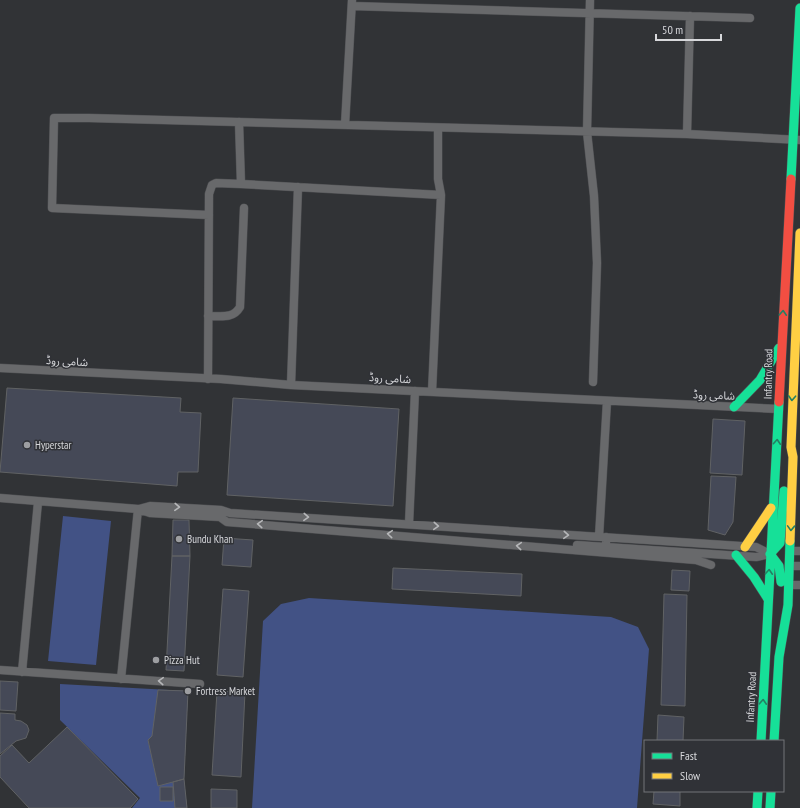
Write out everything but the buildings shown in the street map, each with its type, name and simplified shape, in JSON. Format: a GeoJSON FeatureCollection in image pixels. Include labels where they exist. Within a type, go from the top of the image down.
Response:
{"type":"FeatureCollection","features":[{"type":"Feature","properties":{"kind":"main road","name":"Infantry Road"},"geometry":{"type":"LineString","coordinates":[[761,740],[779,409],[781,345],[796,140],[800,8]]}},
{"type":"Feature","properties":{"kind":"main road"},"geometry":{"type":"LineString","coordinates":[[779,657],[788,605],[793,457],[790,447],[800,233]]}},
{"type":"Feature","properties":{"kind":"main road"},"geometry":{"type":"LineString","coordinates":[[734,407],[757,385],[774,359],[781,345]]}},
{"type":"Feature","properties":{"kind":"main road"},"geometry":{"type":"LineString","coordinates":[[774,740],[779,657],[781,566],[770,554],[779,545],[781,538],[786,456],[790,447]]}},
{"type":"Feature","properties":{"kind":"main road"},"geometry":{"type":"LineString","coordinates":[[745,546],[761,526],[773,502]]}},
{"type":"Feature","properties":{"kind":"main road"},"geometry":{"type":"LineString","coordinates":[[736,555],[754,577],[768,599]]}},
{"type":"Feature","properties":{"kind":"main road"},"geometry":{"type":"LineString","coordinates":[[758,792],[758,808]]}},
{"type":"Feature","properties":{"kind":"main road"},"geometry":{"type":"LineString","coordinates":[[770,808],[771,792]]}},
{"type":"Feature","properties":{"kind":"street"},"geometry":{"type":"LineString","coordinates":[[590,0],[587,132],[594,196],[597,263],[593,382]]}},
{"type":"Feature","properties":{"kind":"street"},"geometry":{"type":"LineString","coordinates":[[345,125],[352,3],[750,18]]}},
{"type":"Feature","properties":{"kind":"street"},"geometry":{"type":"LineString","coordinates":[[687,134],[690,16]]}},
{"type":"Feature","properties":{"kind":"street"},"geometry":{"type":"LineString","coordinates":[[209,215],[52,208],[54,118],[687,134],[796,140]]}},
{"type":"Feature","properties":{"kind":"street"},"geometry":{"type":"LineString","coordinates":[[239,122],[241,184]]}},
{"type":"Feature","properties":{"kind":"street"},"geometry":{"type":"LineString","coordinates":[[432,392],[441,195],[438,179],[438,128]]}},
{"type":"Feature","properties":{"kind":"street"},"geometry":{"type":"LineString","coordinates":[[208,379],[209,194],[212,184],[241,184],[441,195]]}},
{"type":"Feature","properties":{"kind":"street"},"geometry":{"type":"LineString","coordinates":[[291,385],[298,187]]}},
{"type":"Feature","properties":{"kind":"street"},"geometry":{"type":"LineString","coordinates":[[208,316],[231,316],[236,314],[240,307],[244,208]]}},
{"type":"Feature","properties":{"kind":"street","name":"شامی روڈ"},"geometry":{"type":"LineString","coordinates":[[0,368],[291,385],[779,409]]}},
{"type":"Feature","properties":{"kind":"street"},"geometry":{"type":"LineString","coordinates":[[409,524],[415,390]]}},
{"type":"Feature","properties":{"kind":"street"},"geometry":{"type":"LineString","coordinates":[[606,547],[603,537],[607,401]]}},
{"type":"Feature","properties":{"kind":"street"},"geometry":{"type":"LineString","coordinates":[[0,498],[138,509],[150,513],[220,517],[228,522],[696,560],[711,565]]}},
{"type":"Feature","properties":{"kind":"street"},"geometry":{"type":"LineString","coordinates":[[22,672],[38,502]]}},
{"type":"Feature","properties":{"kind":"street"},"geometry":{"type":"LineString","coordinates":[[138,509],[157,506],[221,510],[230,513],[374,521],[745,546],[760,548],[770,554]]}},
{"type":"Feature","properties":{"kind":"street"},"geometry":{"type":"LineString","coordinates":[[122,679],[138,509]]}},
{"type":"Feature","properties":{"kind":"street"},"geometry":{"type":"LineString","coordinates":[[374,521],[374,533]]}},
{"type":"Feature","properties":{"kind":"street"},"geometry":{"type":"LineString","coordinates":[[560,549],[572,545],[760,557],[770,554]]}},
{"type":"Feature","properties":{"kind":"street"},"geometry":{"type":"LineString","coordinates":[[790,550],[800,551]]}},
{"type":"Feature","properties":{"kind":"street"},"geometry":{"type":"LineString","coordinates":[[789,566],[800,566]]}},
{"type":"Feature","properties":{"kind":"street"},"geometry":{"type":"LineString","coordinates":[[788,585],[800,585]]}},
{"type":"Feature","properties":{"kind":"street"},"geometry":{"type":"LineString","coordinates":[[0,670],[200,684]]}},
{"type":"Feature","properties":{"kind":"shaded area"},"geometry":{"type":"Polygon","coordinates":[[[63,516],[111,521],[96,665],[48,661],[63,516]]]}},
{"type":"Feature","properties":{"kind":"shaded area"},"geometry":{"type":"Polygon","coordinates":[[[309,598],[611,617],[638,627],[649,649],[637,808],[252,808],[263,621],[281,604],[309,598]]]}},
{"type":"Feature","properties":{"kind":"shaded area"},"geometry":{"type":"Polygon","coordinates":[[[60,684],[188,691],[184,779],[187,808],[132,808],[140,798],[60,720],[60,684]]]}},
{"type":"Feature","properties":{"kind":"traffic: fast"},"geometry":{"type":"LineString","coordinates":[[791,179],[800,8]]}},
{"type":"Feature","properties":{"kind":"traffic: fast"},"geometry":{"type":"LineString","coordinates":[[734,407],[760,380],[779,348]]}},
{"type":"Feature","properties":{"kind":"traffic: fast"},"geometry":{"type":"LineString","coordinates":[[761,740],[779,402]]}},
{"type":"Feature","properties":{"kind":"traffic: fast"},"geometry":{"type":"LineString","coordinates":[[781,582],[779,566],[770,554],[780,543],[784,491]]}},
{"type":"Feature","properties":{"kind":"traffic: fast"},"geometry":{"type":"LineString","coordinates":[[774,740],[779,657],[788,605],[790,541]]}},
{"type":"Feature","properties":{"kind":"traffic: fast"},"geometry":{"type":"LineString","coordinates":[[736,555],[754,577],[768,599]]}},
{"type":"Feature","properties":{"kind":"traffic: fast"},"geometry":{"type":"LineString","coordinates":[[757,808],[758,792]]}},
{"type":"Feature","properties":{"kind":"traffic: fast"},"geometry":{"type":"LineString","coordinates":[[770,808],[771,792]]}},
{"type":"Feature","properties":{"kind":"traffic: slow"},"geometry":{"type":"LineString","coordinates":[[790,541],[793,457],[791,447],[800,233]]}},
{"type":"Feature","properties":{"kind":"traffic: slow"},"geometry":{"type":"LineString","coordinates":[[745,547],[771,508]]}},
{"type":"Feature","properties":{"kind":"traffic: jam"},"geometry":{"type":"LineString","coordinates":[[779,402],[791,179]]}},
{"type":"Feature","properties":{"kind":"place","name":"Hyperstar"},"geometry":{"type":"Point","coordinates":[27,445]}},
{"type":"Feature","properties":{"kind":"place","name":"Bundu Khan"},"geometry":{"type":"Point","coordinates":[179,539]}},
{"type":"Feature","properties":{"kind":"place","name":"Pizza Hut"},"geometry":{"type":"Point","coordinates":[156,660]}},
{"type":"Feature","properties":{"kind":"place","name":"Fortress Market"},"geometry":{"type":"Point","coordinates":[188,691]}}]}
